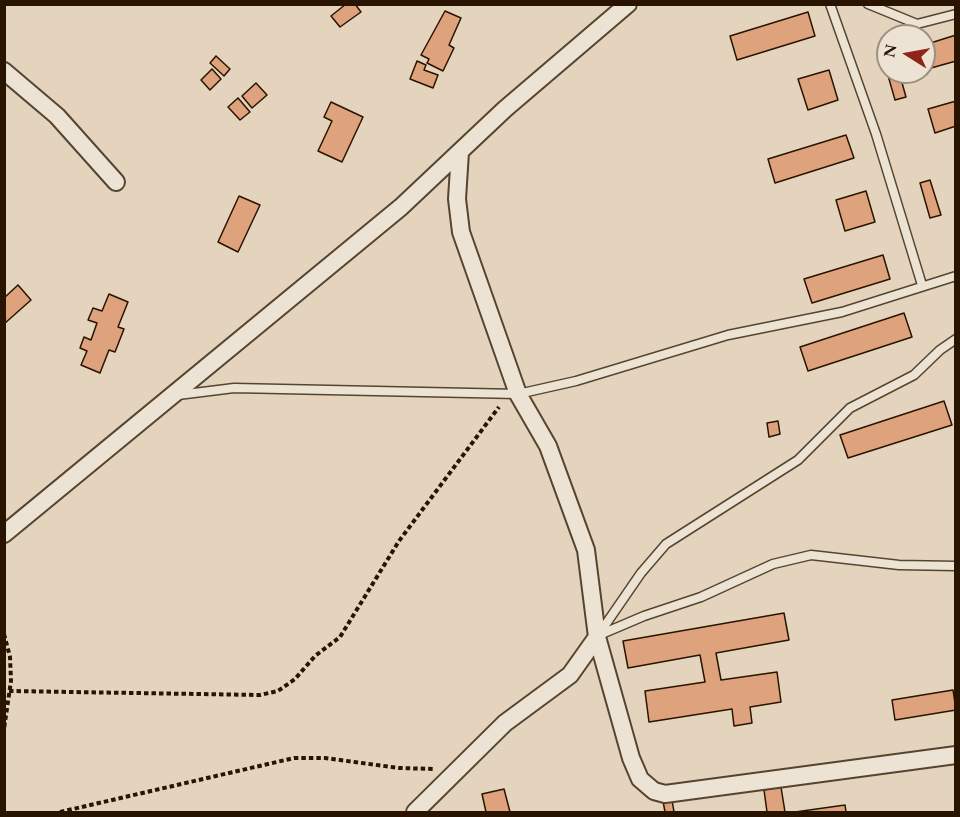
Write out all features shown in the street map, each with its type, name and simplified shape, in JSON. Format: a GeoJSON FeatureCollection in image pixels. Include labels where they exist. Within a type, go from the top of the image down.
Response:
{"type":"FeatureCollection","features":[{"type":"Feature","properties":{"kind":"street"},"geometry":{"type":"LineString","coordinates":[[4,534],[401,207],[628,4]]}},
{"type":"Feature","properties":{"kind":"street"},"geometry":{"type":"LineString","coordinates":[[4,70],[57,116],[116,182]]}},
{"type":"Feature","properties":{"kind":"street"},"geometry":{"type":"LineString","coordinates":[[460,152],[457,199],[460,232],[493,318],[514,393],[548,446],[586,550],[597,637],[631,759],[640,779],[654,791],[664,794],[956,755]]}},
{"type":"Feature","properties":{"kind":"street"},"geometry":{"type":"LineString","coordinates":[[415,813],[505,723],[570,675],[597,637]]}},
{"type":"Feature","properties":{"kind":"lane"},"geometry":{"type":"LineString","coordinates":[[830,4],[876,134],[922,285]]}},
{"type":"Feature","properties":{"kind":"lane"},"geometry":{"type":"LineString","coordinates":[[868,4],[917,24],[956,14]]}},
{"type":"Feature","properties":{"kind":"lane"},"geometry":{"type":"LineString","coordinates":[[172,395],[234,388],[514,393],[576,381],[728,335],[842,312],[956,276]]}},
{"type":"Feature","properties":{"kind":"lane"},"geometry":{"type":"LineString","coordinates":[[597,637],[641,573],[666,544],[798,460],[850,408],[914,375],[939,350],[956,339]]}},
{"type":"Feature","properties":{"kind":"lane"},"geometry":{"type":"LineString","coordinates":[[597,637],[644,616],[701,597],[772,564],[811,555],[899,565],[956,566]]}},
{"type":"Feature","properties":{"kind":"path"},"geometry":{"type":"LineString","coordinates":[[9,691],[260,695],[278,691],[295,679],[315,657],[340,638],[399,541],[514,393]]}},
{"type":"Feature","properties":{"kind":"path"},"geometry":{"type":"LineString","coordinates":[[4,634],[10,657],[9,691],[4,729]]}},
{"type":"Feature","properties":{"kind":"path"},"geometry":{"type":"LineString","coordinates":[[60,813],[294,758],[325,758],[399,768],[459,769]]}},
{"type":"Feature","properties":{"kind":"building"},"geometry":{"type":"Polygon","coordinates":[[[346,4],[355,4],[361,12],[340,27],[331,16],[346,4]]]}},
{"type":"Feature","properties":{"kind":"building"},"geometry":{"type":"Polygon","coordinates":[[[445,11],[461,18],[449,45],[454,48],[443,71],[427,63],[429,59],[421,55],[445,11]]]}},
{"type":"Feature","properties":{"kind":"building"},"geometry":{"type":"Polygon","coordinates":[[[808,12],[815,36],[737,60],[730,36],[808,12]]]}},
{"type":"Feature","properties":{"kind":"building"},"geometry":{"type":"Polygon","coordinates":[[[956,35],[956,61],[936,67],[936,41],[956,35]]]}},
{"type":"Feature","properties":{"kind":"building"},"geometry":{"type":"Polygon","coordinates":[[[216,56],[230,69],[224,76],[210,63],[216,56]]]}},
{"type":"Feature","properties":{"kind":"building"},"geometry":{"type":"Polygon","coordinates":[[[417,61],[426,65],[424,70],[438,75],[433,88],[410,79],[417,61]]]}},
{"type":"Feature","properties":{"kind":"building"},"geometry":{"type":"Polygon","coordinates":[[[212,69],[221,79],[210,90],[201,80],[212,69]]]}},
{"type":"Feature","properties":{"kind":"building"},"geometry":{"type":"Polygon","coordinates":[[[829,70],[838,100],[808,110],[798,79],[829,70]]]}},
{"type":"Feature","properties":{"kind":"building"},"geometry":{"type":"Polygon","coordinates":[[[256,83],[267,95],[252,108],[242,96],[256,83]]]}},
{"type":"Feature","properties":{"kind":"building"},"geometry":{"type":"Polygon","coordinates":[[[890,84],[902,84],[906,97],[895,100],[890,84]]]}},
{"type":"Feature","properties":{"kind":"building"},"geometry":{"type":"Polygon","coordinates":[[[238,98],[250,112],[240,120],[228,107],[238,98]]]}},
{"type":"Feature","properties":{"kind":"building"},"geometry":{"type":"Polygon","coordinates":[[[956,101],[956,126],[935,133],[928,109],[956,101]]]}},
{"type":"Feature","properties":{"kind":"building"},"geometry":{"type":"Polygon","coordinates":[[[331,102],[363,117],[342,162],[318,151],[332,121],[324,117],[331,102]]]}},
{"type":"Feature","properties":{"kind":"building"},"geometry":{"type":"Polygon","coordinates":[[[846,135],[854,158],[775,183],[768,159],[846,135]]]}},
{"type":"Feature","properties":{"kind":"building"},"geometry":{"type":"Polygon","coordinates":[[[930,180],[941,215],[930,218],[920,183],[930,180]]]}},
{"type":"Feature","properties":{"kind":"building"},"geometry":{"type":"Polygon","coordinates":[[[866,191],[875,222],[845,231],[836,200],[866,191]]]}},
{"type":"Feature","properties":{"kind":"building"},"geometry":{"type":"Polygon","coordinates":[[[239,196],[260,205],[238,252],[218,242],[239,196]]]}},
{"type":"Feature","properties":{"kind":"building"},"geometry":{"type":"Polygon","coordinates":[[[883,255],[890,279],[812,303],[804,279],[883,255]]]}},
{"type":"Feature","properties":{"kind":"building"},"geometry":{"type":"Polygon","coordinates":[[[18,285],[31,300],[4,324],[4,298],[18,285]]]}},
{"type":"Feature","properties":{"kind":"building"},"geometry":{"type":"Polygon","coordinates":[[[109,294],[128,302],[118,327],[124,329],[115,352],[109,350],[100,373],[81,365],[87,351],[80,348],[84,337],[91,340],[97,323],[88,320],[93,308],[102,311],[109,294]]]}},
{"type":"Feature","properties":{"kind":"building"},"geometry":{"type":"Polygon","coordinates":[[[904,313],[912,337],[808,371],[800,347],[904,313]]]}},
{"type":"Feature","properties":{"kind":"building"},"geometry":{"type":"Polygon","coordinates":[[[944,401],[952,425],[848,458],[840,435],[944,401]]]}},
{"type":"Feature","properties":{"kind":"building"},"geometry":{"type":"Polygon","coordinates":[[[778,421],[780,434],[769,437],[767,423],[778,421]]]}},
{"type":"Feature","properties":{"kind":"building"},"geometry":{"type":"Polygon","coordinates":[[[784,613],[789,640],[716,653],[721,680],[777,672],[781,702],[750,707],[752,723],[734,726],[732,709],[649,722],[645,691],[705,682],[700,655],[628,668],[623,641],[784,613]]]}},
{"type":"Feature","properties":{"kind":"building"},"geometry":{"type":"Polygon","coordinates":[[[953,690],[956,710],[895,720],[892,700],[953,690]]]}},
{"type":"Feature","properties":{"kind":"building"},"geometry":{"type":"Polygon","coordinates":[[[781,787],[785,812],[767,812],[764,790],[781,787]]]}},
{"type":"Feature","properties":{"kind":"building"},"geometry":{"type":"Polygon","coordinates":[[[504,789],[510,812],[486,812],[482,794],[504,789]]]}},
{"type":"Feature","properties":{"kind":"building"},"geometry":{"type":"Polygon","coordinates":[[[672,800],[674,812],[665,812],[663,801],[672,800]]]}},
{"type":"Feature","properties":{"kind":"building"},"geometry":{"type":"Polygon","coordinates":[[[845,805],[846,812],[795,812],[845,805]]]}}]}
